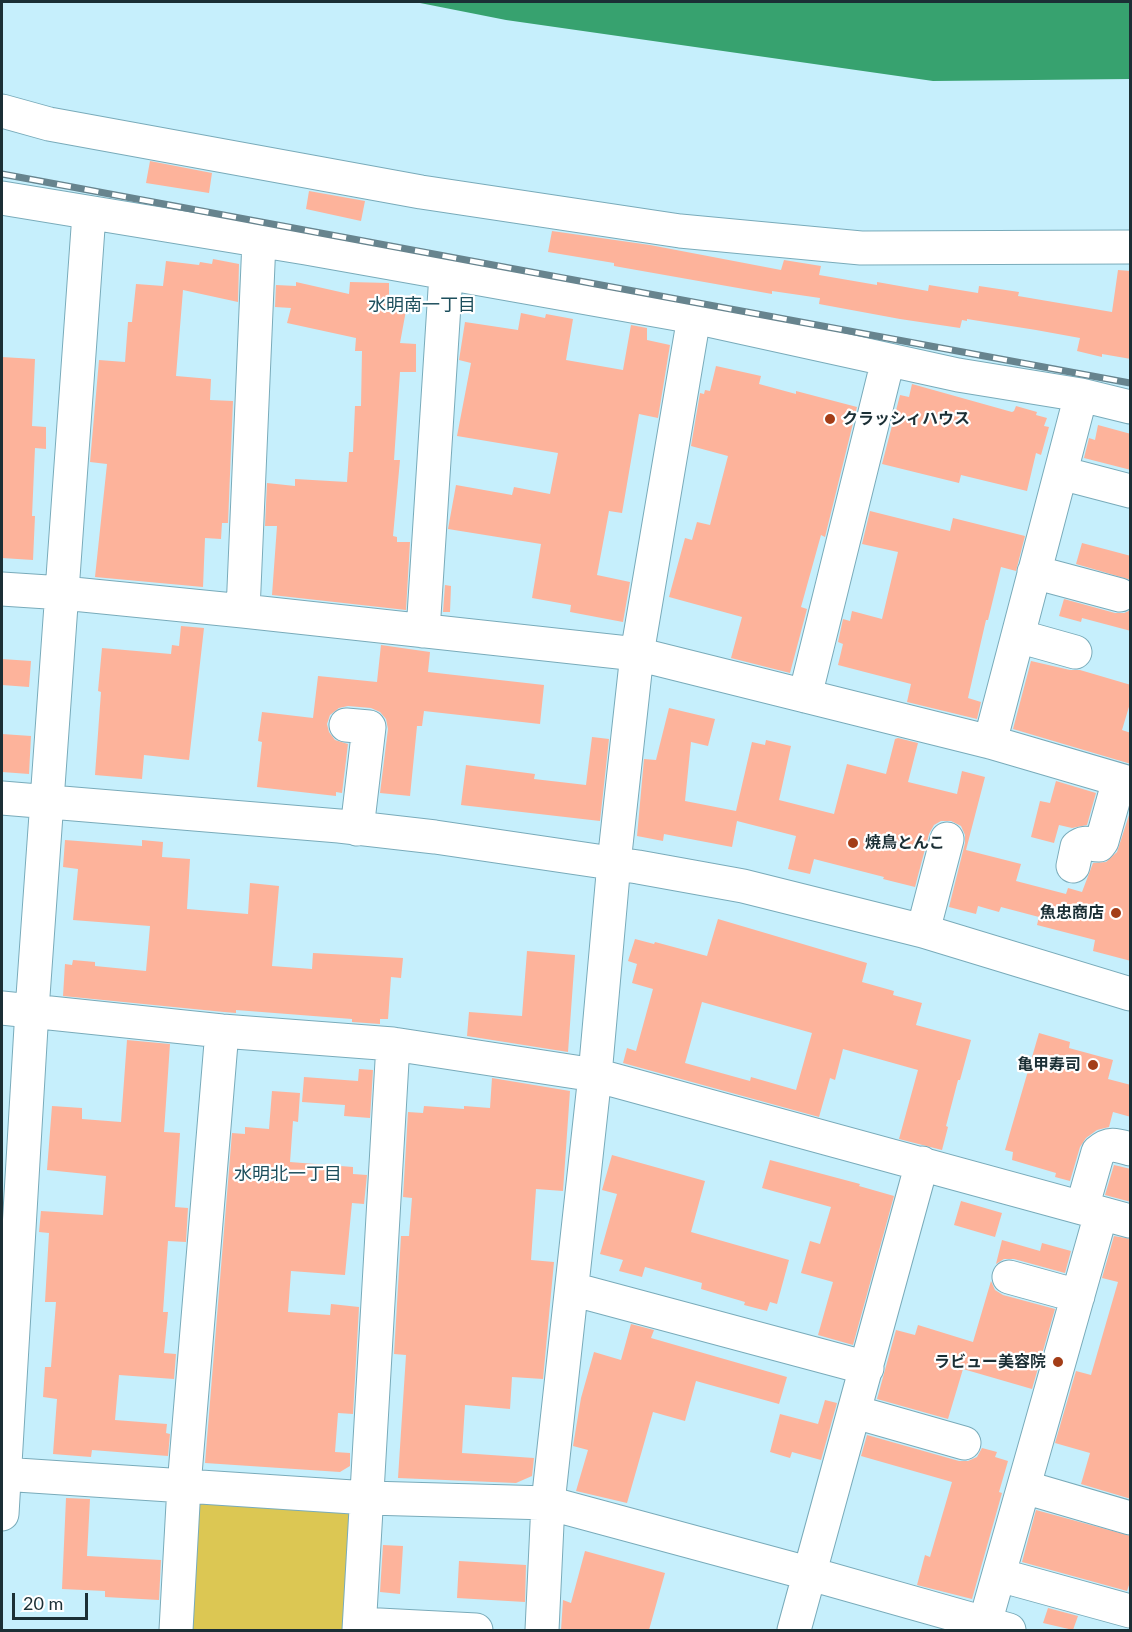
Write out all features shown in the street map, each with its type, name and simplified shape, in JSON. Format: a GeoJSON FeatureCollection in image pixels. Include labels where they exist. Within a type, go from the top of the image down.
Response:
{"type":"FeatureCollection","features":[{"type":"Feature","properties":{"kind":"street"},"geometry":{"type":"LineString","coordinates":[[2,111],[49,124],[422,192],[680,231],[861,248],[1131,247]]}},
{"type":"Feature","properties":{"kind":"street"},"geometry":{"type":"LineString","coordinates":[[2,198],[694,317],[958,375],[1081,395],[1131,407]]}},
{"type":"Feature","properties":{"kind":"street"},"geometry":{"type":"LineString","coordinates":[[2,1514],[17,1009],[47,801],[89,214]]}},
{"type":"Feature","properties":{"kind":"street"},"geometry":{"type":"LineString","coordinates":[[243,611],[259,241]]}},
{"type":"Feature","properties":{"kind":"street"},"geometry":{"type":"LineString","coordinates":[[423,631],[446,274]]}},
{"type":"Feature","properties":{"kind":"street"},"geometry":{"type":"LineString","coordinates":[[542,1630],[548,1503],[595,1075],[614,863],[637,654],[694,317]]}},
{"type":"Feature","properties":{"kind":"street"},"geometry":{"type":"LineString","coordinates":[[805,696],[888,360]]}},
{"type":"Feature","properties":{"kind":"street"},"geometry":{"type":"LineString","coordinates":[[990,742],[1081,395]]}},
{"type":"Feature","properties":{"kind":"street"},"geometry":{"type":"LineString","coordinates":[[1061,473],[1131,491]]}},
{"type":"Feature","properties":{"kind":"street"},"geometry":{"type":"LineString","coordinates":[[1035,572],[1120,595]]}},
{"type":"Feature","properties":{"kind":"street"},"geometry":{"type":"LineString","coordinates":[[2,589],[243,611],[637,654],[990,742],[1125,782],[1102,842],[1099,845],[1085,842],[1080,845],[1073,866]]}},
{"type":"Feature","properties":{"kind":"street"},"geometry":{"type":"LineString","coordinates":[[1018,636],[1075,652]]}},
{"type":"Feature","properties":{"kind":"street"},"geometry":{"type":"LineString","coordinates":[[346,725],[369,727],[357,829]]}},
{"type":"Feature","properties":{"kind":"street"},"geometry":{"type":"LineString","coordinates":[[2,798],[435,837],[614,863],[743,886],[923,932],[1131,994]]}},
{"type":"Feature","properties":{"kind":"street"},"geometry":{"type":"LineString","coordinates":[[923,932],[947,839]]}},
{"type":"Feature","properties":{"kind":"street"},"geometry":{"type":"LineString","coordinates":[[17,1009],[222,1031],[393,1044],[595,1075],[1105,1214]]}},
{"type":"Feature","properties":{"kind":"street"},"geometry":{"type":"LineString","coordinates":[[176,1630],[184,1486],[222,1031]]}},
{"type":"Feature","properties":{"kind":"street"},"geometry":{"type":"LineString","coordinates":[[393,1044],[360,1627],[476,1630]]}},
{"type":"Feature","properties":{"kind":"street"},"geometry":{"type":"LineString","coordinates":[[3,1475],[368,1498],[548,1503],[811,1574],[992,1628],[999,1575],[1077,1296],[1105,1214],[1098,1152],[1104,1146],[1115,1144],[1131,1149]]}},
{"type":"Feature","properties":{"kind":"street"},"geometry":{"type":"LineString","coordinates":[[794,1630],[922,1163]]}},
{"type":"Feature","properties":{"kind":"street"},"geometry":{"type":"LineString","coordinates":[[1009,1277],[1077,1296]]}},
{"type":"Feature","properties":{"kind":"street"},"geometry":{"type":"LineString","coordinates":[[572,1289],[867,1368]]}},
{"type":"Feature","properties":{"kind":"street"},"geometry":{"type":"LineString","coordinates":[[855,1412],[964,1443]]}},
{"type":"Feature","properties":{"kind":"street"},"geometry":{"type":"LineString","coordinates":[[1024,1487],[1131,1518]]}},
{"type":"Feature","properties":{"kind":"street"},"geometry":{"type":"LineString","coordinates":[[999,1575],[1131,1611]]}},
{"type":"Feature","properties":{"kind":"shaded area"},"geometry":{"type":"Polygon","coordinates":[[[415,2],[1130,2],[1130,79],[933,81],[506,20],[415,2]]]}},
{"type":"Feature","properties":{"kind":"shaded area"},"geometry":{"type":"Polygon","coordinates":[[[201,1499],[346,1510],[355,1520],[350,1630],[184,1630],[191,1517],[201,1499]]]}},
{"type":"Feature","properties":{"kind":"building"},"geometry":{"type":"Polygon","coordinates":[[[150,161],[212,173],[209,193],[146,183],[150,161]]]}},
{"type":"Feature","properties":{"kind":"building"},"geometry":{"type":"Polygon","coordinates":[[[309,191],[365,201],[361,221],[306,209],[309,191]]]}},
{"type":"Feature","properties":{"kind":"building"},"geometry":{"type":"Polygon","coordinates":[[[552,231],[650,245],[781,270],[784,260],[821,266],[819,275],[877,285],[877,282],[928,291],[929,285],[978,293],[979,286],[1019,292],[1018,296],[1112,312],[1118,270],[1131,271],[1131,359],[1102,354],[1102,357],[1077,351],[1080,338],[967,319],[967,321],[962,320],[960,328],[900,319],[819,304],[820,298],[772,291],[772,294],[548,252],[552,231]]]}},
{"type":"Feature","properties":{"kind":"building"},"geometry":{"type":"Polygon","coordinates":[[[213,259],[239,264],[238,302],[183,290],[176,376],[211,379],[210,400],[233,401],[228,523],[222,523],[221,539],[205,538],[203,587],[95,577],[107,464],[90,462],[99,360],[125,362],[128,322],[132,322],[136,284],[163,286],[166,261],[199,265],[200,262],[212,264],[213,259]]]}},
{"type":"Feature","properties":{"kind":"building"},"geometry":{"type":"Polygon","coordinates":[[[296,282],[349,294],[350,282],[389,283],[389,302],[407,305],[400,343],[416,344],[416,372],[400,372],[394,460],[400,460],[393,536],[397,537],[397,542],[410,542],[406,610],[272,595],[277,526],[265,526],[267,483],[295,486],[295,479],[347,482],[349,452],[353,452],[355,406],[361,406],[362,351],[355,351],[356,338],[287,323],[291,308],[275,307],[276,285],[296,286],[296,282]]]}},
{"type":"Feature","properties":{"kind":"building"},"geometry":{"type":"Polygon","coordinates":[[[521,313],[545,318],[546,314],[573,319],[566,360],[623,370],[631,325],[647,328],[647,340],[670,345],[658,418],[639,414],[622,513],[609,511],[597,575],[630,582],[623,622],[570,612],[571,605],[532,598],[541,544],[448,529],[456,485],[512,495],[514,487],[550,494],[558,453],[457,436],[471,363],[459,360],[465,322],[518,330],[521,313]]]}},
{"type":"Feature","properties":{"kind":"building"},"geometry":{"type":"Polygon","coordinates":[[[2,357],[35,359],[32,426],[46,427],[46,449],[35,448],[33,560],[2,558],[2,357]]]}},
{"type":"Feature","properties":{"kind":"building"},"geometry":{"type":"Polygon","coordinates":[[[716,366],[761,376],[759,384],[857,407],[825,537],[821,535],[801,607],[807,609],[790,673],[731,658],[742,617],[669,597],[685,538],[692,540],[697,522],[710,525],[728,456],[691,446],[700,393],[704,394],[705,390],[710,391],[716,366]]]}},
{"type":"Feature","properties":{"kind":"building"},"geometry":{"type":"Polygon","coordinates":[[[912,384],[1012,412],[1016,406],[1037,412],[1036,415],[1047,418],[1044,426],[1049,427],[1041,455],[1036,453],[1027,491],[961,475],[959,483],[882,464],[900,395],[909,397],[912,384]]]}},
{"type":"Feature","properties":{"kind":"building"},"geometry":{"type":"Polygon","coordinates":[[[1098,425],[1131,434],[1131,470],[1084,458],[1089,438],[1095,440],[1098,425]]]}},
{"type":"Feature","properties":{"kind":"building"},"geometry":{"type":"Polygon","coordinates":[[[870,511],[950,531],[953,518],[1025,536],[1016,571],[1001,567],[988,620],[986,620],[968,698],[981,702],[977,719],[907,702],[911,684],[838,665],[843,644],[838,642],[843,619],[850,621],[852,611],[882,619],[898,552],[862,544],[870,511]]]}},
{"type":"Feature","properties":{"kind":"building"},"geometry":{"type":"Polygon","coordinates":[[[1082,543],[1131,556],[1131,580],[1076,564],[1082,543]]]}},
{"type":"Feature","properties":{"kind":"building"},"geometry":{"type":"Polygon","coordinates":[[[445,585],[451,586],[450,612],[443,612],[445,585]]]}},
{"type":"Feature","properties":{"kind":"building"},"geometry":{"type":"Polygon","coordinates":[[[1064,599],[1115,613],[1131,610],[1131,631],[1082,618],[1081,622],[1059,616],[1064,599]]]}},
{"type":"Feature","properties":{"kind":"building"},"geometry":{"type":"Polygon","coordinates":[[[181,626],[204,628],[189,760],[144,755],[142,779],[95,775],[102,648],[171,654],[172,645],[179,646],[181,626]]]}},
{"type":"Feature","properties":{"kind":"building"},"geometry":{"type":"Polygon","coordinates":[[[381,645],[430,652],[428,672],[544,685],[540,724],[424,711],[422,726],[417,726],[410,796],[380,793],[388,729],[386,719],[380,712],[371,708],[348,706],[339,708],[330,715],[327,724],[335,740],[348,744],[342,793],[336,792],[336,796],[257,787],[262,742],[258,741],[262,712],[313,718],[318,676],[377,682],[381,645]]]}},
{"type":"Feature","properties":{"kind":"building"},"geometry":{"type":"Polygon","coordinates":[[[2,659],[31,661],[29,687],[2,685],[2,659]]]}},
{"type":"Feature","properties":{"kind":"building"},"geometry":{"type":"Polygon","coordinates":[[[1031,661],[1070,670],[1080,670],[1131,685],[1131,700],[1122,730],[1131,733],[1131,764],[1013,729],[1031,661]]]}},
{"type":"Feature","properties":{"kind":"building"},"geometry":{"type":"Polygon","coordinates":[[[669,708],[715,719],[708,746],[691,742],[685,801],[736,811],[752,742],[765,745],[766,740],[791,746],[779,800],[834,814],[847,764],[886,774],[895,739],[898,738],[918,743],[908,782],[957,794],[962,771],[985,777],[966,850],[1021,864],[1016,881],[1066,894],[1068,888],[1082,892],[1093,863],[1106,862],[1117,852],[1131,809],[1131,961],[1093,951],[1095,940],[1037,925],[1039,917],[1001,907],[999,912],[978,906],[976,914],[949,907],[965,843],[965,835],[961,826],[951,821],[941,821],[934,825],[929,834],[915,887],[814,859],[810,874],[788,869],[796,836],[737,821],[732,847],[664,834],[663,841],[637,836],[644,759],[656,760],[669,708]]]}},
{"type":"Feature","properties":{"kind":"building"},"geometry":{"type":"Polygon","coordinates":[[[2,734],[31,736],[29,774],[2,772],[2,734]]]}},
{"type":"Feature","properties":{"kind":"building"},"geometry":{"type":"Polygon","coordinates":[[[592,737],[609,739],[600,821],[461,805],[466,765],[535,774],[534,779],[586,785],[592,737]]]}},
{"type":"Feature","properties":{"kind":"building"},"geometry":{"type":"Polygon","coordinates":[[[1056,781],[1096,793],[1087,825],[1072,828],[1059,825],[1054,843],[1031,837],[1040,801],[1050,803],[1056,781]]]}},
{"type":"Feature","properties":{"kind":"building"},"geometry":{"type":"Polygon","coordinates":[[[65,840],[142,846],[142,840],[163,842],[162,857],[190,859],[187,909],[248,914],[250,883],[279,886],[272,966],[312,969],[313,953],[403,958],[401,978],[391,977],[388,1019],[380,1019],[380,1024],[352,1022],[352,1019],[236,1010],[236,1013],[63,996],[65,964],[72,965],[73,960],[95,962],[95,966],[146,971],[150,926],[73,920],[78,869],[63,867],[65,840]]]}},
{"type":"Feature","properties":{"kind":"building"},"geometry":{"type":"Polygon","coordinates":[[[718,919],[867,963],[862,982],[894,991],[893,995],[922,1003],[916,1025],[971,1040],[960,1080],[958,1080],[942,1150],[899,1139],[918,1070],[843,1049],[835,1080],[830,1078],[819,1117],[623,1063],[627,1048],[636,1051],[653,989],[632,983],[637,964],[628,961],[635,939],[707,956],[718,919]],[[702,1002],[685,1063],[750,1081],[751,1077],[796,1090],[812,1033],[702,1002]]]}},
{"type":"Feature","properties":{"kind":"building"},"geometry":{"type":"Polygon","coordinates":[[[527,951],[575,955],[568,1052],[467,1036],[469,1012],[522,1016],[527,951]]]}},
{"type":"Feature","properties":{"kind":"building"},"geometry":{"type":"Polygon","coordinates":[[[1039,1033],[1070,1042],[1069,1048],[1113,1060],[1108,1079],[1131,1085],[1131,1117],[1113,1112],[1109,1127],[1097,1130],[1086,1138],[1080,1147],[1070,1181],[1055,1177],[1056,1173],[1012,1160],[1013,1152],[1005,1150],[1039,1033]]]}},
{"type":"Feature","properties":{"kind":"building"},"geometry":{"type":"Polygon","coordinates":[[[127,1040],[170,1044],[164,1132],[180,1133],[175,1207],[188,1208],[186,1242],[168,1241],[163,1312],[168,1312],[164,1353],[176,1354],[174,1379],[119,1375],[115,1420],[167,1424],[166,1433],[170,1434],[168,1456],[92,1450],[91,1457],[53,1454],[57,1399],[43,1397],[45,1367],[51,1367],[56,1302],[45,1302],[49,1233],[39,1232],[41,1211],[103,1215],[106,1176],[47,1170],[52,1106],[82,1108],[82,1119],[121,1122],[127,1040]]]}},
{"type":"Feature","properties":{"kind":"building"},"geometry":{"type":"Polygon","coordinates":[[[359,1069],[373,1070],[370,1118],[344,1116],[345,1105],[302,1102],[304,1077],[358,1081],[359,1069]]]}},
{"type":"Feature","properties":{"kind":"building"},"geometry":{"type":"Polygon","coordinates":[[[492,1078],[570,1091],[563,1191],[536,1189],[531,1260],[554,1262],[543,1379],[512,1377],[510,1409],[465,1405],[462,1453],[534,1458],[532,1476],[516,1483],[398,1478],[406,1355],[394,1354],[401,1236],[409,1236],[412,1198],[403,1197],[408,1112],[423,1113],[424,1106],[490,1108],[492,1078]]]}},
{"type":"Feature","properties":{"kind":"building"},"geometry":{"type":"Polygon","coordinates":[[[272,1091],[300,1093],[298,1122],[293,1121],[290,1162],[353,1167],[353,1174],[367,1175],[364,1204],[352,1203],[345,1275],[291,1271],[288,1312],[330,1315],[331,1304],[359,1307],[353,1414],[338,1413],[335,1452],[350,1453],[350,1466],[340,1472],[205,1463],[232,1133],[245,1134],[245,1127],[269,1129],[272,1091]]]}},
{"type":"Feature","properties":{"kind":"building"},"geometry":{"type":"Polygon","coordinates":[[[612,1155],[705,1181],[691,1232],[789,1260],[777,1304],[770,1302],[767,1311],[744,1305],[745,1302],[701,1289],[702,1283],[645,1267],[642,1277],[619,1271],[623,1260],[600,1254],[617,1194],[602,1190],[612,1155]]]}},
{"type":"Feature","properties":{"kind":"building"},"geometry":{"type":"Polygon","coordinates":[[[770,1160],[860,1184],[859,1186],[894,1196],[853,1345],[818,1335],[833,1282],[801,1273],[810,1241],[820,1244],[831,1207],[762,1188],[770,1160]]]}},
{"type":"Feature","properties":{"kind":"building"},"geometry":{"type":"Polygon","coordinates":[[[1114,1165],[1131,1169],[1131,1202],[1105,1195],[1114,1165]]]}},
{"type":"Feature","properties":{"kind":"building"},"geometry":{"type":"Polygon","coordinates":[[[961,1201],[1002,1213],[995,1237],[954,1225],[961,1201]]]}},
{"type":"Feature","properties":{"kind":"building"},"geometry":{"type":"Polygon","coordinates":[[[1114,1236],[1131,1239],[1131,1499],[1081,1484],[1090,1453],[1055,1443],[1076,1371],[1091,1375],[1118,1282],[1102,1278],[1114,1236]]]}},
{"type":"Feature","properties":{"kind":"building"},"geometry":{"type":"Polygon","coordinates":[[[1002,1240],[1040,1251],[1042,1243],[1071,1251],[1065,1273],[1014,1259],[1004,1259],[996,1264],[1002,1240]]]}},
{"type":"Feature","properties":{"kind":"building"},"geometry":{"type":"Polygon","coordinates":[[[991,1281],[995,1290],[1003,1295],[1055,1309],[1032,1389],[963,1369],[948,1419],[877,1399],[896,1330],[915,1335],[918,1325],[973,1342],[991,1281]]]}},
{"type":"Feature","properties":{"kind":"building"},"geometry":{"type":"Polygon","coordinates":[[[631,1324],[654,1330],[651,1338],[787,1377],[779,1404],[696,1381],[685,1421],[653,1412],[627,1503],[576,1491],[588,1450],[573,1446],[581,1398],[594,1352],[621,1360],[631,1324]]]}},
{"type":"Feature","properties":{"kind":"building"},"geometry":{"type":"Polygon","coordinates":[[[825,1400],[837,1403],[821,1460],[792,1452],[790,1458],[770,1452],[780,1414],[818,1424],[825,1400]]]}},
{"type":"Feature","properties":{"kind":"building"},"geometry":{"type":"Polygon","coordinates":[[[867,1435],[959,1461],[968,1461],[977,1457],[982,1448],[997,1452],[995,1457],[1008,1461],[999,1492],[1002,1493],[972,1599],[917,1585],[925,1555],[930,1557],[952,1482],[861,1456],[867,1435]]]}},
{"type":"Feature","properties":{"kind":"building"},"geometry":{"type":"Polygon","coordinates":[[[66,1498],[90,1499],[87,1556],[161,1560],[159,1600],[105,1597],[105,1591],[62,1589],[66,1498]]]}},
{"type":"Feature","properties":{"kind":"building"},"geometry":{"type":"Polygon","coordinates":[[[1036,1510],[1131,1536],[1131,1579],[1127,1591],[1022,1562],[1036,1510]]]}},
{"type":"Feature","properties":{"kind":"building"},"geometry":{"type":"Polygon","coordinates":[[[383,1545],[403,1546],[400,1594],[380,1592],[383,1545]]]}},
{"type":"Feature","properties":{"kind":"building"},"geometry":{"type":"Polygon","coordinates":[[[585,1551],[665,1573],[649,1630],[561,1630],[563,1600],[571,1603],[585,1551]]]}},
{"type":"Feature","properties":{"kind":"building"},"geometry":{"type":"Polygon","coordinates":[[[459,1561],[526,1565],[525,1602],[457,1598],[459,1561]]]}},
{"type":"Feature","properties":{"kind":"building"},"geometry":{"type":"Polygon","coordinates":[[[1048,1608],[1078,1616],[1073,1630],[1043,1623],[1048,1608]]]}},
{"type":"Feature","properties":{"kind":"railway"},"geometry":{"type":"LineString","coordinates":[[2,174],[1130,383]]}},
{"type":"Feature","properties":{"kind":"place","name":"クラッシィハウス"},"geometry":{"type":"Point","coordinates":[830,419]}},
{"type":"Feature","properties":{"kind":"place","name":"焼鳥とんこ"},"geometry":{"type":"Point","coordinates":[853,843]}},
{"type":"Feature","properties":{"kind":"place","name":"魚忠商店"},"geometry":{"type":"Point","coordinates":[1116,913]}},
{"type":"Feature","properties":{"kind":"place","name":"亀甲寿司"},"geometry":{"type":"Point","coordinates":[1093,1065]}},
{"type":"Feature","properties":{"kind":"place","name":"ラビュー美容院"},"geometry":{"type":"Point","coordinates":[1058,1362]}},
{"type":"Feature","properties":{"kind":"district","name":"水明南一丁目"},"geometry":{"type":"Point","coordinates":[422,305]}},
{"type":"Feature","properties":{"kind":"district","name":"水明北一丁目"},"geometry":{"type":"Point","coordinates":[288,1174]}}]}
